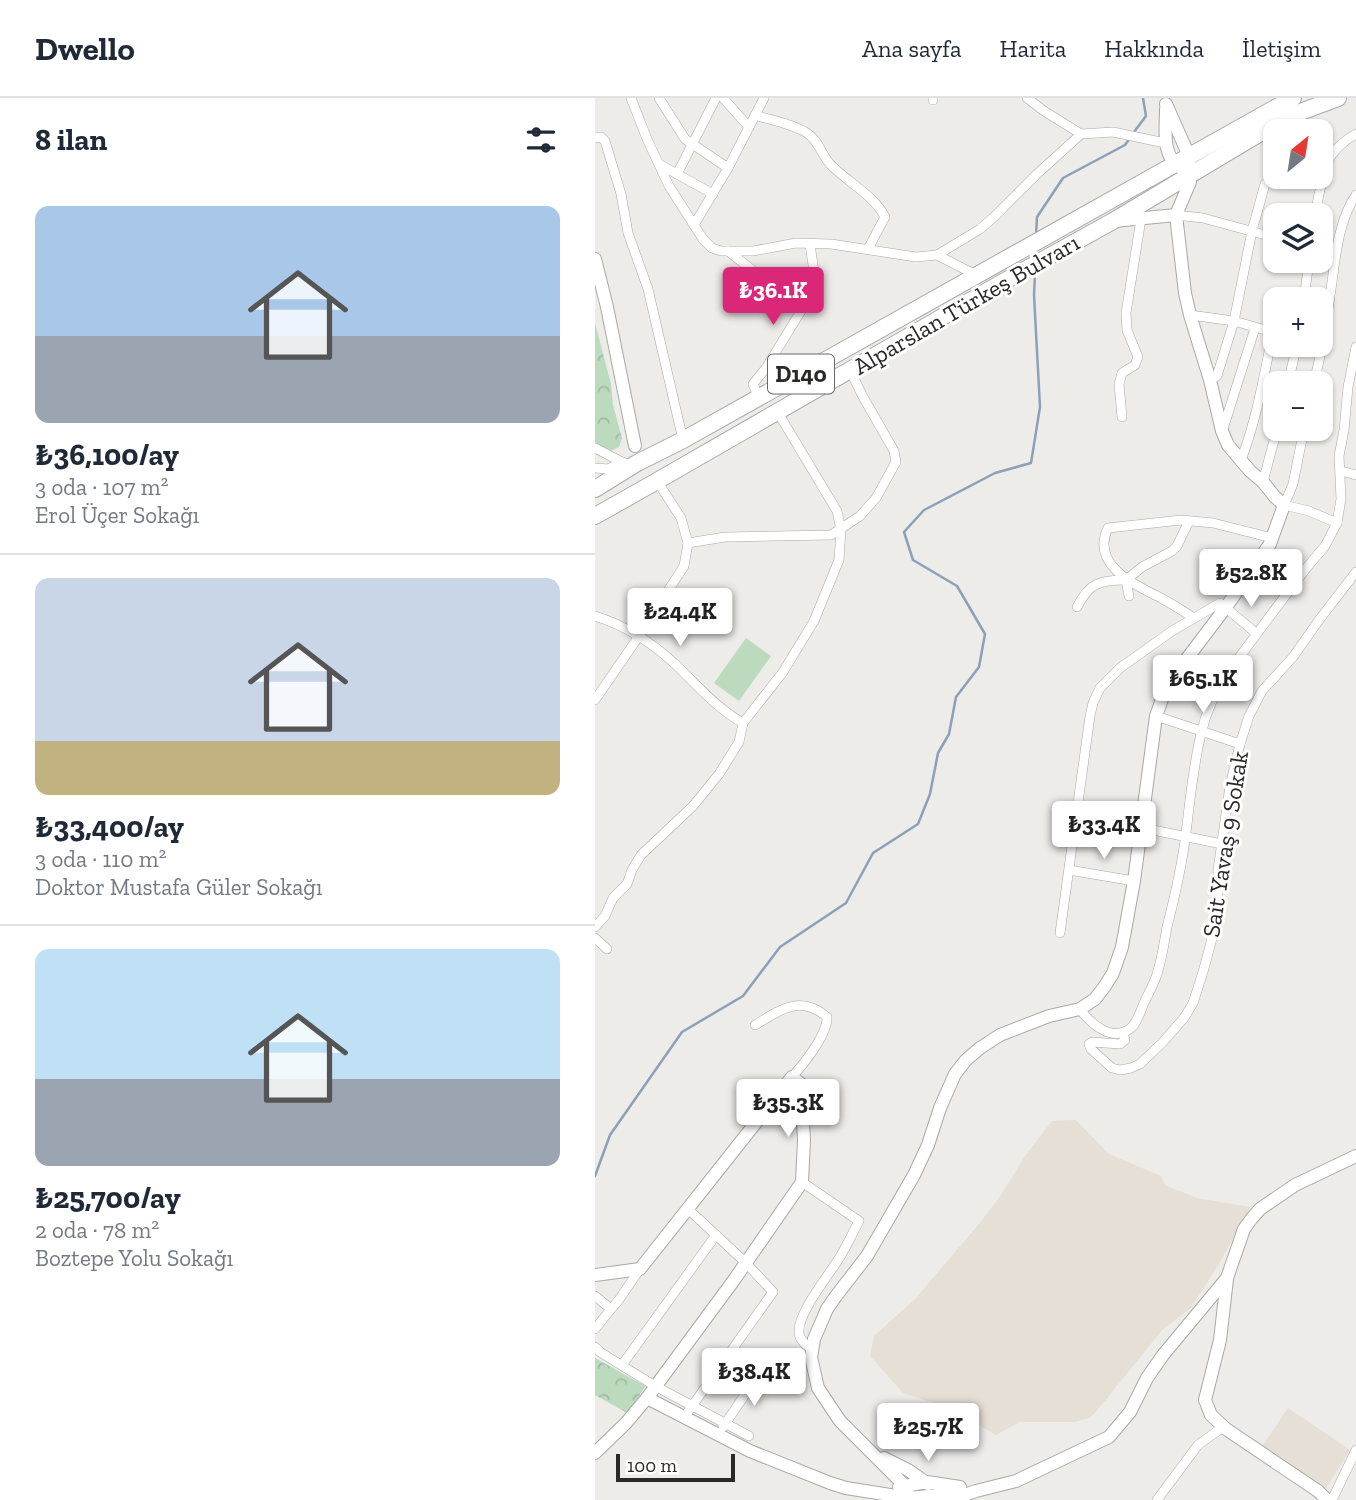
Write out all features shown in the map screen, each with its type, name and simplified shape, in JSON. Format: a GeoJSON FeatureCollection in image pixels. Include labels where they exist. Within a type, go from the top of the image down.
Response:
{"type":"FeatureCollection","features":[{"type":"Feature","properties":{"kind":"highway","name":"Alparslan Türkeş Bulvarı"},"geometry":{"type":"LineString","coordinates":[[595,489],[633,458],[683,440],[1293,98]]}},
{"type":"Feature","properties":{"kind":"highway","name":"Alparslan Türkeş Bulvarı"},"geometry":{"type":"LineString","coordinates":[[595,516],[1113,221],[1287,117],[1338,98]]}},
{"type":"Feature","properties":{"kind":"highway"},"geometry":{"type":"LineString","coordinates":[[633,458],[656,466],[658,474],[652,484],[636,485],[632,480],[633,458]]}},
{"type":"Feature","properties":{"kind":"street"},"geometry":{"type":"LineString","coordinates":[[631,98],[669,186],[703,239],[712,248],[753,251],[796,243],[831,244],[916,257],[937,256],[978,276]]}},
{"type":"Feature","properties":{"kind":"street"},"geometry":{"type":"LineString","coordinates":[[677,174],[716,98]]}},
{"type":"Feature","properties":{"kind":"street"},"geometry":{"type":"LineString","coordinates":[[723,98],[749,127]]}},
{"type":"Feature","properties":{"kind":"street"},"geometry":{"type":"LineString","coordinates":[[694,225],[728,168],[764,98]]}},
{"type":"Feature","properties":{"kind":"street"},"geometry":{"type":"LineString","coordinates":[[1027,98],[1081,134],[1113,132],[1165,143]]}},
{"type":"Feature","properties":{"kind":"street"},"geometry":{"type":"LineString","coordinates":[[662,100],[685,139],[728,168]]}},
{"type":"Feature","properties":{"kind":"street"},"geometry":{"type":"LineString","coordinates":[[1168,100],[1189,156],[1190,182],[1176,215],[1185,293],[1222,431],[1228,445],[1284,505],[1309,511],[1337,523]]}},
{"type":"Feature","properties":{"kind":"street"},"geometry":{"type":"LineString","coordinates":[[1168,100],[1165,143],[1173,164],[1190,174]]}},
{"type":"Feature","properties":{"kind":"street"},"geometry":{"type":"LineString","coordinates":[[755,115],[787,124],[810,135],[827,161],[878,206],[885,217],[868,249]]}},
{"type":"Feature","properties":{"kind":"street"},"geometry":{"type":"LineString","coordinates":[[937,256],[994,218],[1037,173],[1081,134]]}},
{"type":"Feature","properties":{"kind":"street"},"geometry":{"type":"LineString","coordinates":[[1318,203],[1332,156],[1356,134]]}},
{"type":"Feature","properties":{"kind":"street"},"geometry":{"type":"LineString","coordinates":[[595,138],[601,137],[605,141],[621,194],[628,233],[648,289],[683,440]]}},
{"type":"Feature","properties":{"kind":"street"},"geometry":{"type":"LineString","coordinates":[[658,163],[713,194]]}},
{"type":"Feature","properties":{"kind":"street"},"geometry":{"type":"LineString","coordinates":[[1210,380],[1217,376],[1234,321],[1252,231],[1264,189]]}},
{"type":"Feature","properties":{"kind":"street"},"geometry":{"type":"LineString","coordinates":[[1331,287],[1339,236],[1356,195]]}},
{"type":"Feature","properties":{"kind":"street"},"geometry":{"type":"LineString","coordinates":[[1113,221],[1176,215],[1203,218],[1263,235]]}},
{"type":"Feature","properties":{"kind":"street"},"geometry":{"type":"LineString","coordinates":[[1122,417],[1119,384],[1122,373],[1135,365],[1137,357],[1127,330],[1126,313],[1142,219]]}},
{"type":"Feature","properties":{"kind":"street"},"geometry":{"type":"LineString","coordinates":[[759,398],[753,384],[773,357],[813,288],[810,244]]}},
{"type":"Feature","properties":{"kind":"street"},"geometry":{"type":"LineString","coordinates":[[728,251],[779,291]]}},
{"type":"Feature","properties":{"kind":"street"},"geometry":{"type":"LineString","coordinates":[[595,259],[601,308],[633,458]]}},
{"type":"Feature","properties":{"kind":"street"},"geometry":{"type":"LineString","coordinates":[[1190,315],[1234,321],[1263,330]]}},
{"type":"Feature","properties":{"kind":"street"},"geometry":{"type":"LineString","coordinates":[[1222,431],[1255,328]]}},
{"type":"Feature","properties":{"kind":"street"},"geometry":{"type":"LineString","coordinates":[[1080,1009],[1095,1026],[1118,1034],[1130,1029],[1157,974],[1186,836],[1192,776],[1201,730],[1218,687],[1303,572],[1325,547],[1337,523],[1341,499],[1339,456],[1356,347]]}},
{"type":"Feature","properties":{"kind":"street"},"geometry":{"type":"LineString","coordinates":[[1241,460],[1268,357]]}},
{"type":"Feature","properties":{"kind":"street"},"geometry":{"type":"LineString","coordinates":[[688,543],[725,537],[831,536],[860,516],[876,498],[896,462],[894,451],[850,370]]}},
{"type":"Feature","properties":{"kind":"street"},"geometry":{"type":"LineString","coordinates":[[595,927],[605,916],[613,898],[627,884],[641,855],[693,806],[719,774],[739,742],[743,723],[783,672],[814,621],[839,560],[841,530],[837,511],[778,411]]}},
{"type":"Feature","properties":{"kind":"street"},"geometry":{"type":"LineString","coordinates":[[1263,482],[1274,441]]}},
{"type":"Feature","properties":{"kind":"street"},"geometry":{"type":"LineString","coordinates":[[907,1494],[871,1451],[840,1420],[818,1388],[811,1357],[814,1339],[827,1309],[867,1256],[914,1175],[955,1074],[980,1048],[1000,1035],[1049,1016],[1080,1009],[1095,999],[1113,973],[1122,947],[1134,881],[1157,716],[1167,685],[1270,544],[1293,484],[1302,441]]}},
{"type":"Feature","properties":{"kind":"street"},"geometry":{"type":"LineString","coordinates":[[595,448],[633,458]]}},
{"type":"Feature","properties":{"kind":"street"},"geometry":{"type":"LineString","coordinates":[[595,468],[608,469],[633,458]]}},
{"type":"Feature","properties":{"kind":"street"},"geometry":{"type":"LineString","coordinates":[[1341,471],[1356,475]]}},
{"type":"Feature","properties":{"kind":"street"},"geometry":{"type":"LineString","coordinates":[[597,694],[639,636],[684,566],[688,543],[681,518],[652,484]]}},
{"type":"Feature","properties":{"kind":"street"},"geometry":{"type":"LineString","coordinates":[[1194,618],[1126,580],[1112,566],[1106,557],[1104,539],[1108,528],[1189,520],[1213,523],[1272,538]]}},
{"type":"Feature","properties":{"kind":"street"},"geometry":{"type":"LineString","coordinates":[[1077,607],[1094,585],[1108,580],[1126,580],[1142,567],[1172,551],[1178,546],[1189,520]]}},
{"type":"Feature","properties":{"kind":"street","name":"Sait Yavaş 9 Sokak"},"geometry":{"type":"LineString","coordinates":[[1123,1032],[1125,1040],[1120,1044],[1089,1044],[1103,1061],[1120,1070],[1140,1064],[1184,1018],[1193,1003],[1218,916],[1218,870],[1230,786],[1249,716],[1262,691],[1293,657],[1356,572]]}},
{"type":"Feature","properties":{"kind":"street"},"geometry":{"type":"LineString","coordinates":[[1126,580],[1129,596]]}},
{"type":"Feature","properties":{"kind":"street"},"geometry":{"type":"LineString","coordinates":[[1061,933],[1093,703],[1100,688],[1120,668],[1171,631],[1220,603],[1256,634]]}},
{"type":"Feature","properties":{"kind":"street"},"geometry":{"type":"LineString","coordinates":[[595,616],[639,636],[673,662],[704,694],[743,723]]}},
{"type":"Feature","properties":{"kind":"street"},"geometry":{"type":"LineString","coordinates":[[1157,716],[1240,744]]}},
{"type":"Feature","properties":{"kind":"street"},"geometry":{"type":"LineString","coordinates":[[1143,828],[1222,844]]}},
{"type":"Feature","properties":{"kind":"street"},"geometry":{"type":"LineString","coordinates":[[1069,870],[1134,881]]}},
{"type":"Feature","properties":{"kind":"street"},"geometry":{"type":"LineString","coordinates":[[595,938],[607,949]]}},
{"type":"Feature","properties":{"kind":"street"},"geometry":{"type":"LineString","coordinates":[[595,1329],[792,1077],[828,1022],[821,1012],[796,1004],[771,1014],[755,1025]]}},
{"type":"Feature","properties":{"kind":"street"},"geometry":{"type":"LineString","coordinates":[[595,1453],[647,1398],[802,1182],[804,1140],[801,1084],[792,1077]]}},
{"type":"Feature","properties":{"kind":"street"},"geometry":{"type":"LineString","coordinates":[[1327,1500],[1318,1491],[1223,1427],[1211,1415],[1205,1400],[1220,1340],[1227,1278],[1244,1230],[1261,1209],[1295,1185],[1356,1156]]}},
{"type":"Feature","properties":{"kind":"street"},"geometry":{"type":"LineString","coordinates":[[802,1182],[859,1221],[837,1263],[815,1293],[801,1322],[799,1333],[803,1342],[812,1350]]}},
{"type":"Feature","properties":{"kind":"street"},"geometry":{"type":"LineString","coordinates":[[688,1209],[773,1292],[689,1411]]}},
{"type":"Feature","properties":{"kind":"street"},"geometry":{"type":"LineString","coordinates":[[622,1365],[716,1235]]}},
{"type":"Feature","properties":{"kind":"street"},"geometry":{"type":"LineString","coordinates":[[595,1275],[640,1269]]}},
{"type":"Feature","properties":{"kind":"street"},"geometry":{"type":"LineString","coordinates":[[950,1500],[1035,1473],[1108,1437],[1130,1412],[1147,1378],[1163,1355],[1227,1278]]}},
{"type":"Feature","properties":{"kind":"street"},"geometry":{"type":"LineString","coordinates":[[595,1296],[611,1309]]}},
{"type":"Feature","properties":{"kind":"street"},"geometry":{"type":"LineString","coordinates":[[595,1347],[689,1411],[722,1429],[750,1451],[802,1473],[865,1492],[930,1498],[976,1491]]}},
{"type":"Feature","properties":{"kind":"street"},"geometry":{"type":"LineString","coordinates":[[722,1429],[765,1365]]}},
{"type":"Feature","properties":{"kind":"street"},"geometry":{"type":"LineString","coordinates":[[647,1398],[689,1411]]}},
{"type":"Feature","properties":{"kind":"street"},"geometry":{"type":"LineString","coordinates":[[1157,1500],[1198,1446],[1223,1427]]}},
{"type":"Feature","properties":{"kind":"street"},"geometry":{"type":"LineString","coordinates":[[722,1429],[749,1436]]}},
{"type":"Feature","properties":{"kind":"street"},"geometry":{"type":"LineString","coordinates":[[1332,1500],[1356,1450]]}},
{"type":"Feature","properties":{"kind":"street"},"geometry":{"type":"LineString","coordinates":[[871,1451],[927,1482],[959,1487],[996,1486]]}},
{"type":"Feature","properties":{"kind":"street"},"geometry":{"type":"LineString","coordinates":[[907,1494],[927,1482]]}},
{"type":"Feature","properties":{"kind":"street"},"geometry":{"type":"LineString","coordinates":[[927,1482],[931,1490],[930,1498]]}},
{"type":"Feature","properties":{"kind":"shaded area"},"geometry":{"type":"Polygon","coordinates":[[[1076,1120],[1109,1154],[1161,1176],[1165,1185],[1197,1198],[1250,1207],[1191,1308],[1163,1329],[1095,1413],[1076,1422],[1020,1422],[996,1435],[944,1406],[903,1393],[870,1356],[874,1336],[915,1299],[979,1224],[1052,1121],[1076,1120]]]}},
{"type":"Feature","properties":{"kind":"shaded area"},"geometry":{"type":"Polygon","coordinates":[[[1288,1408],[1350,1450],[1325,1490],[1261,1448],[1288,1408]]]}},
{"type":"Feature","properties":{"kind":"green space"},"geometry":{"type":"Polygon","coordinates":[[[595,323],[622,438],[619,447],[611,451],[595,442],[595,323]]]}},
{"type":"Feature","properties":{"kind":"green space"},"geometry":{"type":"Polygon","coordinates":[[[746,638],[771,656],[739,701],[714,683],[746,638]]]}},
{"type":"Feature","properties":{"kind":"green space"},"geometry":{"type":"Polygon","coordinates":[[[595,1358],[645,1386],[629,1414],[595,1395],[595,1358]]]}},
{"type":"Feature","properties":{"kind":"waterway"},"geometry":{"type":"LineString","coordinates":[[1134,132],[1146,116],[1143,98]]}},
{"type":"Feature","properties":{"kind":"waterway"},"geometry":{"type":"LineString","coordinates":[[1036,235],[1037,217],[1063,178],[1125,145],[1130,138]]}},
{"type":"Feature","properties":{"kind":"waterway"},"geometry":{"type":"LineString","coordinates":[[595,1176],[610,1135],[682,1032],[743,996],[780,947],[846,903],[873,853],[918,824],[930,794],[938,753],[949,734],[956,697],[979,667],[985,634],[957,586],[913,560],[904,532],[924,510],[995,473],[1031,463],[1040,407],[1035,273]]}}]}
